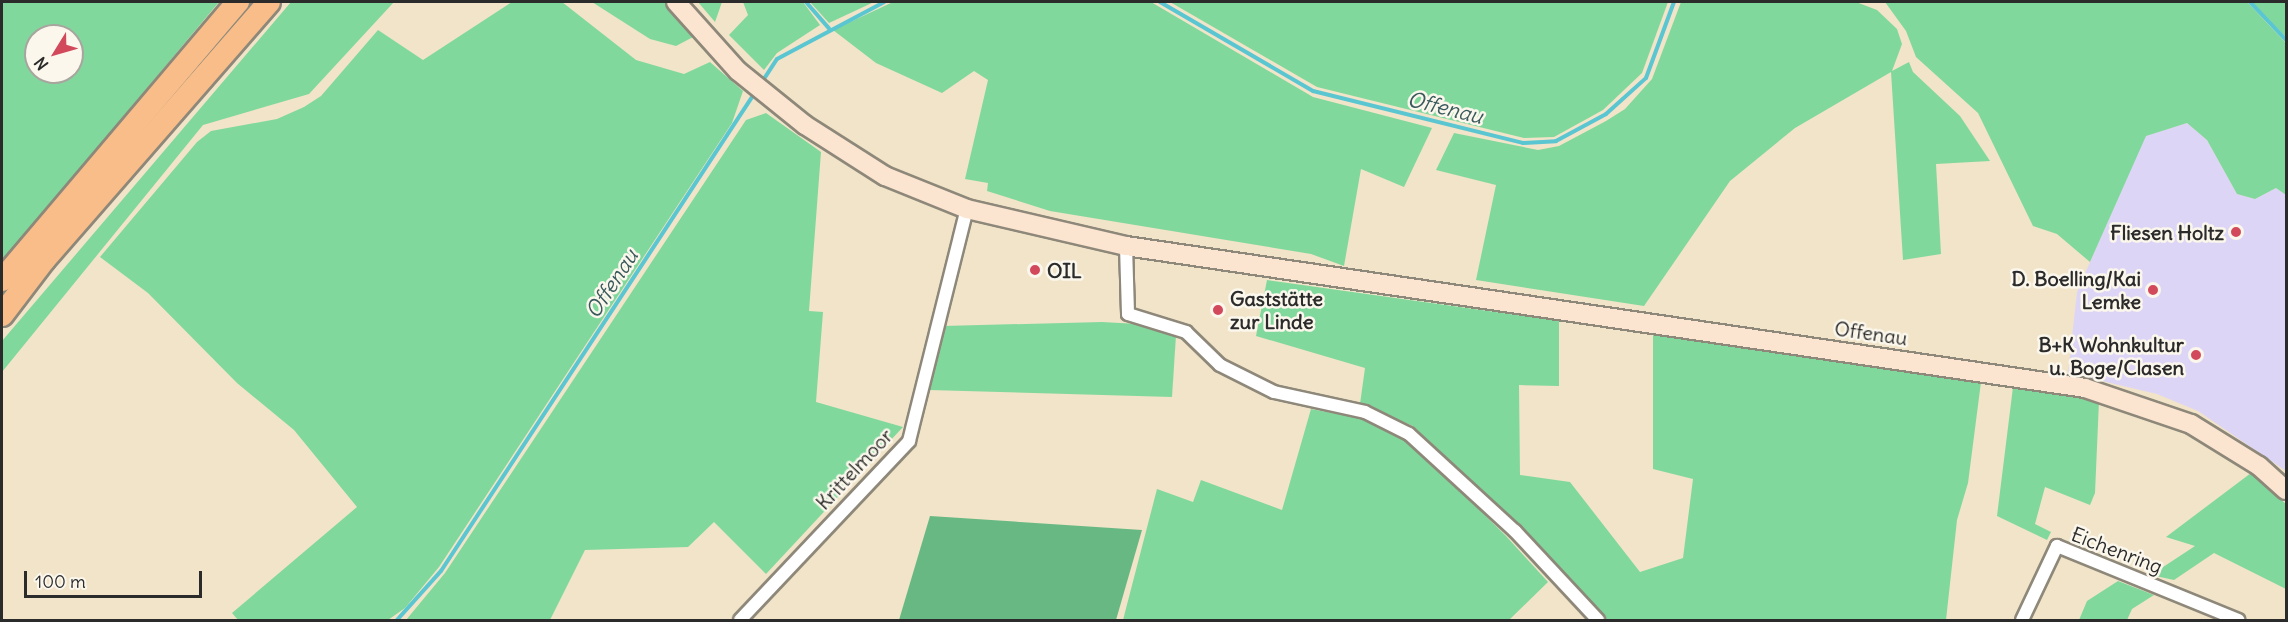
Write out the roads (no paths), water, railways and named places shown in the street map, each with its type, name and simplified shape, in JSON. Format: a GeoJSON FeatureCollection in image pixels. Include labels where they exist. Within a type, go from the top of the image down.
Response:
{"type":"FeatureCollection","features":[{"type":"Feature","properties":{"kind":"highway"},"geometry":{"type":"LineString","coordinates":[[2,280],[238,2]]}},
{"type":"Feature","properties":{"kind":"highway"},"geometry":{"type":"LineString","coordinates":[[2,315],[44,260],[269,2]]}},
{"type":"Feature","properties":{"kind":"main road","name":"Offenau"},"geometry":{"type":"LineString","coordinates":[[675,2],[738,72],[767,97],[885,176],[967,209],[1126,246],[2085,388],[2191,424],[2259,466],[2286,490]]}},
{"type":"Feature","properties":{"kind":"street","name":"Krittelmoor"},"geometry":{"type":"LineString","coordinates":[[740,621],[909,441],[967,209]]}},
{"type":"Feature","properties":{"kind":"street"},"geometry":{"type":"LineString","coordinates":[[1126,246],[1128,314],[1186,332],[1220,365],[1274,392],[1365,412],[1409,434],[1515,531],[1598,621]]}},
{"type":"Feature","properties":{"kind":"street","name":"Eichenring"},"geometry":{"type":"LineString","coordinates":[[2022,621],[2057,546],[2238,621]]}},
{"type":"Feature","properties":{"kind":"waterway"},"geometry":{"type":"LineString","coordinates":[[806,2],[829,28]]}},
{"type":"Feature","properties":{"kind":"waterway","name":"Offenau"},"geometry":{"type":"LineString","coordinates":[[762,82],[777,59],[884,2]]}},
{"type":"Feature","properties":{"kind":"waterway","name":"Offenau"},"geometry":{"type":"LineString","coordinates":[[1160,2],[1313,91],[1523,143],[1556,141],[1606,114],[1646,78],[1674,2]]}},
{"type":"Feature","properties":{"kind":"waterway"},"geometry":{"type":"LineString","coordinates":[[2250,2],[2286,40]]}},
{"type":"Feature","properties":{"kind":"waterway","name":"Offenau"},"geometry":{"type":"LineString","coordinates":[[397,620],[441,571],[756,91]]}},
{"type":"Feature","properties":{"kind":"place","name":"Fliesen Holtz"},"geometry":{"type":"Point","coordinates":[2236,232]}},
{"type":"Feature","properties":{"kind":"place","name":"OIL"},"geometry":{"type":"Point","coordinates":[1035,270]}},
{"type":"Feature","properties":{"kind":"place","name":"D. Boelling/Kai Lemke"},"geometry":{"type":"Point","coordinates":[2153,290]}},
{"type":"Feature","properties":{"kind":"place","name":"Gaststätte zur Linde"},"geometry":{"type":"Point","coordinates":[1218,310]}},
{"type":"Feature","properties":{"kind":"place","name":"B+K Wohnkultur u. Boge/Clasen"},"geometry":{"type":"Point","coordinates":[2196,355]}}]}
